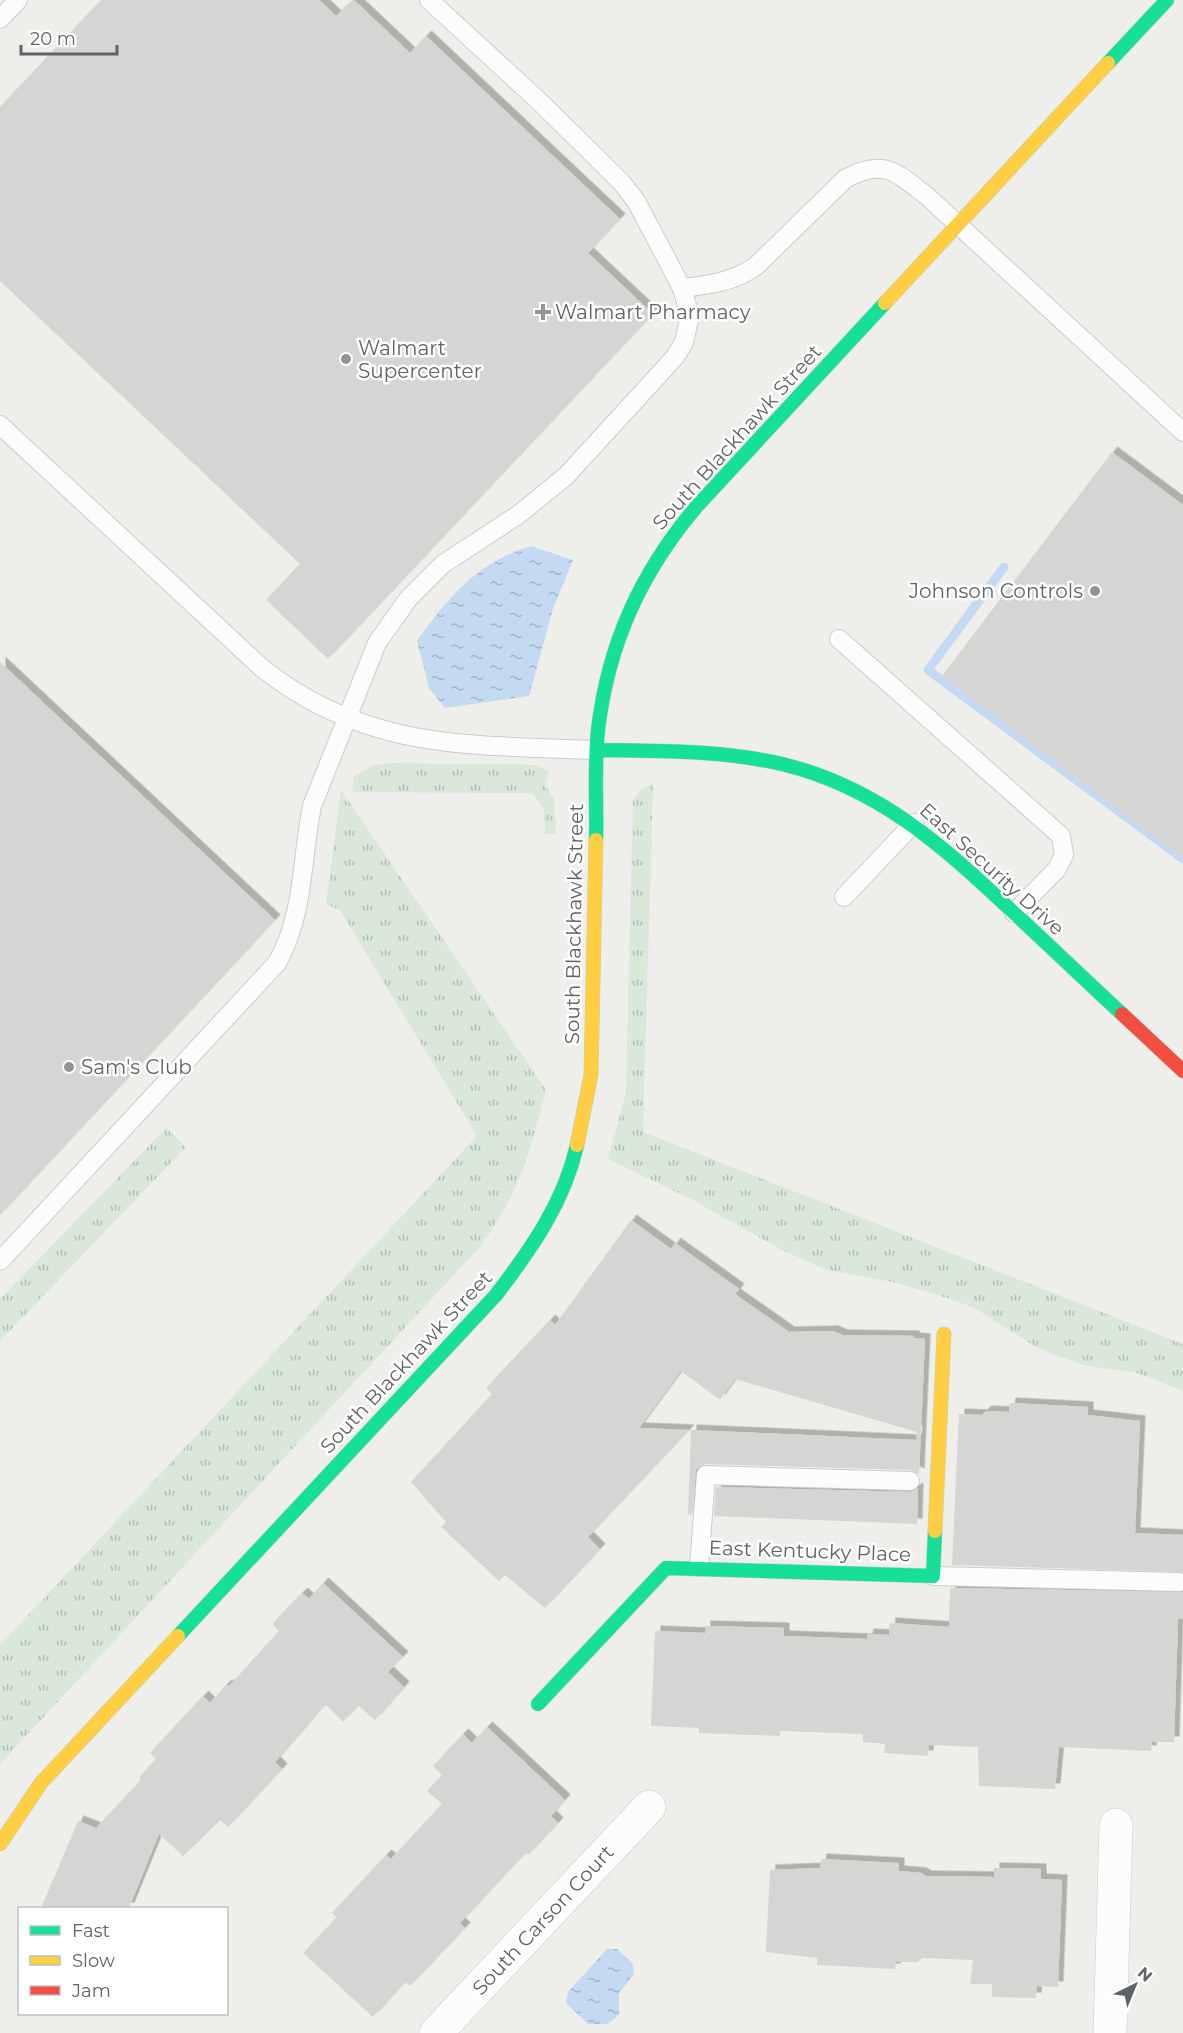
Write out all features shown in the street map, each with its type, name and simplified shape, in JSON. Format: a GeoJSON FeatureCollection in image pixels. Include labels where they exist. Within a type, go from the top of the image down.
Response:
{"type":"FeatureCollection","features":[{"type":"Feature","properties":{"kind":"street","name":"South Blackhawk Street"},"geometry":{"type":"LineString","coordinates":[[0,1844],[41,1783],[496,1295],[544,1227],[575,1154],[591,1075],[597,750],[602,705],[611,658],[631,605],[660,553],[697,506],[1167,0]]}},
{"type":"Feature","properties":{"kind":"street","name":"East Security Drive"},"geometry":{"type":"LineString","coordinates":[[597,750],[706,752],[767,759],[811,771],[850,786],[914,823],[946,849],[1183,1071]]}},
{"type":"Feature","properties":{"kind":"street","name":"East Kentucky Place"},"geometry":{"type":"LineString","coordinates":[[538,1704],[666,1568],[699,1566],[933,1576],[944,1334]]}},
{"type":"Feature","properties":{"kind":"street","name":"South Carson Court"},"geometry":{"type":"LineString","coordinates":[[436,2033],[650,1807]]}},
{"type":"Feature","properties":{"kind":"street"},"geometry":{"type":"LineString","coordinates":[[1110,2033],[1116,1825]]}},
{"type":"Feature","properties":{"kind":"lane"},"geometry":{"type":"LineString","coordinates":[[0,19],[18,0]]}},
{"type":"Feature","properties":{"kind":"lane"},"geometry":{"type":"LineString","coordinates":[[0,1261],[277,963],[294,927],[299,906],[306,834],[312,806],[377,643],[408,599],[442,564],[459,551],[518,515],[545,495],[675,357],[689,328],[688,303],[682,288],[636,201],[622,183],[540,102],[429,0]]}},
{"type":"Feature","properties":{"kind":"lane"},"geometry":{"type":"LineString","coordinates":[[682,288],[707,285],[741,276],[771,252],[830,191],[861,170],[877,167],[893,171],[909,180],[1183,432]]}},
{"type":"Feature","properties":{"kind":"lane"},"geometry":{"type":"LineString","coordinates":[[0,425],[262,668],[296,694],[346,718],[391,733],[448,744],[597,750]]}},
{"type":"Feature","properties":{"kind":"lane"},"geometry":{"type":"LineString","coordinates":[[838,639],[1060,836],[1064,855],[1057,869],[1014,913]]}},
{"type":"Feature","properties":{"kind":"lane"},"geometry":{"type":"LineString","coordinates":[[844,897],[914,823]]}},
{"type":"Feature","properties":{"kind":"lane"},"geometry":{"type":"LineString","coordinates":[[699,1566],[706,1475],[910,1481]]}},
{"type":"Feature","properties":{"kind":"lane"},"geometry":{"type":"LineString","coordinates":[[933,1576],[1179,1582]]}},
{"type":"Feature","properties":{"kind":"green space"},"geometry":{"type":"Polygon","coordinates":[[[390,763],[537,765],[549,772],[545,785],[554,799],[556,834],[545,834],[544,809],[532,793],[352,792],[354,777],[372,766],[390,763]]]}},
{"type":"Feature","properties":{"kind":"green space"},"geometry":{"type":"Polygon","coordinates":[[[653,784],[643,1132],[1183,1344],[1183,1391],[1137,1373],[1088,1366],[1055,1355],[1036,1347],[973,1307],[938,1295],[893,1282],[827,1270],[780,1249],[693,1200],[608,1159],[626,1092],[633,800],[641,789],[653,784]]]}},
{"type":"Feature","properties":{"kind":"green space"},"geometry":{"type":"Polygon","coordinates":[[[341,790],[546,1090],[521,1174],[503,1211],[478,1249],[0,1764],[0,1645],[477,1136],[340,910],[326,904],[341,790]]]}},
{"type":"Feature","properties":{"kind":"green space"},"geometry":{"type":"Polygon","coordinates":[[[166,1128],[186,1147],[0,1341],[0,1299],[166,1128]]]}},
{"type":"Feature","properties":{"kind":"water"},"geometry":{"type":"Polygon","coordinates":[[[531,546],[573,560],[553,609],[529,696],[445,708],[429,688],[417,641],[440,610],[480,571],[495,561],[531,546]]]}},
{"type":"Feature","properties":{"kind":"water"},"geometry":{"type":"Polygon","coordinates":[[[607,1949],[617,1949],[633,1964],[634,1974],[619,1993],[619,2015],[608,2024],[588,2024],[566,2003],[568,1992],[607,1949]]]}},
{"type":"Feature","properties":{"kind":"building","name":"Walmart Supercenter"},"geometry":{"type":"Polygon","coordinates":[[[101,0],[319,0],[336,16],[354,0],[410,53],[426,36],[620,219],[588,253],[653,314],[328,659],[266,600],[300,564],[0,281],[0,107],[101,0]]]}},
{"type":"Feature","properties":{"kind":"building","name":"Johnson Controls"},"geometry":{"type":"Polygon","coordinates":[[[1112,452],[1183,505],[1183,859],[942,676],[1112,452]]]}},
{"type":"Feature","properties":{"kind":"building","name":"Sam's Club"},"geometry":{"type":"Polygon","coordinates":[[[0,662],[275,920],[0,1215],[0,662]]]}},
{"type":"Feature","properties":{"kind":"building"},"geometry":{"type":"Polygon","coordinates":[[[631,1220],[671,1249],[675,1243],[739,1289],[735,1294],[789,1332],[833,1331],[842,1335],[914,1336],[914,1338],[925,1339],[919,1474],[910,1470],[706,1464],[696,1469],[692,1515],[688,1514],[691,1430],[916,1440],[917,1432],[735,1379],[720,1400],[681,1371],[639,1428],[689,1430],[588,1537],[600,1549],[545,1608],[505,1575],[499,1581],[441,1527],[446,1522],[411,1482],[492,1394],[486,1388],[550,1320],[555,1325],[631,1220]]]}},
{"type":"Feature","properties":{"kind":"building"},"geometry":{"type":"Polygon","coordinates":[[[1010,1403],[1088,1407],[1088,1415],[1140,1421],[1135,1533],[1183,1535],[1183,1572],[952,1565],[959,1414],[982,1415],[986,1411],[1009,1412],[1010,1403]]]}},
{"type":"Feature","properties":{"kind":"building"},"geometry":{"type":"Polygon","coordinates":[[[716,1487],[910,1492],[918,1488],[917,1524],[714,1516],[716,1487]]]}},
{"type":"Feature","properties":{"kind":"building"},"geometry":{"type":"Polygon","coordinates":[[[323,1583],[403,1657],[388,1672],[404,1687],[375,1720],[358,1705],[343,1722],[325,1704],[275,1762],[282,1769],[228,1827],[220,1820],[183,1856],[159,1834],[129,1907],[41,1907],[78,1821],[96,1828],[140,1781],[140,1776],[156,1759],[150,1753],[203,1696],[210,1703],[225,1686],[230,1685],[279,1631],[272,1624],[302,1593],[309,1599],[323,1583]]]}},
{"type":"Feature","properties":{"kind":"building"},"geometry":{"type":"Polygon","coordinates":[[[950,1588],[1183,1592],[1183,1619],[1178,1619],[1174,1742],[1152,1742],[1151,1751],[1059,1747],[1055,1789],[979,1786],[978,1747],[929,1745],[928,1756],[884,1753],[885,1744],[863,1742],[863,1734],[780,1731],[780,1736],[699,1733],[699,1728],[651,1726],[655,1631],[705,1633],[705,1626],[784,1628],[784,1636],[867,1639],[868,1634],[889,1635],[890,1623],[949,1627],[950,1588]]]}},
{"type":"Feature","properties":{"kind":"building"},"geometry":{"type":"Polygon","coordinates":[[[487,1727],[565,1800],[551,1816],[558,1823],[528,1855],[525,1853],[460,1923],[465,1928],[410,1986],[405,1982],[373,2017],[303,1953],[337,1917],[332,1913],[386,1855],[391,1859],[442,1804],[427,1791],[442,1775],[433,1766],[463,1734],[472,1743],[487,1727]]]}},
{"type":"Feature","properties":{"kind":"building"},"geometry":{"type":"Polygon","coordinates":[[[821,1859],[899,1863],[899,1871],[921,1873],[926,1876],[994,1877],[994,1868],[1041,1869],[1041,1879],[1062,1880],[1058,1987],[1037,1986],[1036,1998],[992,1997],[992,1984],[970,1984],[973,1960],[922,1958],[918,1962],[896,1962],[895,1969],[817,1965],[817,1958],[766,1952],[770,1870],[820,1868],[821,1859]]]}},
{"type":"Feature","properties":{"kind":"waterway"},"geometry":{"type":"LineString","coordinates":[[1004,567],[928,670],[1183,859]]}},
{"type":"Feature","properties":{"kind":"traffic: fast"},"geometry":{"type":"LineString","coordinates":[[1108,63],[1167,0]]}},
{"type":"Feature","properties":{"kind":"traffic: fast"},"geometry":{"type":"LineString","coordinates":[[596,840],[596,757],[603,698],[619,639],[644,583],[659,557],[697,506],[885,303]]}},
{"type":"Feature","properties":{"kind":"traffic: fast"},"geometry":{"type":"LineString","coordinates":[[597,750],[690,752],[759,759],[817,774],[879,803],[934,842],[960,864],[1122,1014]]}},
{"type":"Feature","properties":{"kind":"traffic: fast"},"geometry":{"type":"LineString","coordinates":[[178,1636],[496,1295],[534,1243],[555,1206],[577,1145]]}},
{"type":"Feature","properties":{"kind":"traffic: fast"},"geometry":{"type":"LineString","coordinates":[[538,1704],[666,1568],[933,1576],[935,1531]]}},
{"type":"Feature","properties":{"kind":"traffic: slow"},"geometry":{"type":"LineString","coordinates":[[885,303],[1108,63]]}},
{"type":"Feature","properties":{"kind":"traffic: slow"},"geometry":{"type":"LineString","coordinates":[[577,1145],[591,1075],[596,840]]}},
{"type":"Feature","properties":{"kind":"traffic: slow"},"geometry":{"type":"LineString","coordinates":[[935,1531],[944,1334]]}},
{"type":"Feature","properties":{"kind":"traffic: slow"},"geometry":{"type":"LineString","coordinates":[[0,1844],[41,1783],[178,1636]]}},
{"type":"Feature","properties":{"kind":"traffic: jam"},"geometry":{"type":"LineString","coordinates":[[1122,1014],[1183,1071]]}},
{"type":"Feature","properties":{"kind":"place","name":"Walmart Pharmacy"},"geometry":{"type":"Point","coordinates":[543,312]}},
{"type":"Feature","properties":{"kind":"place","name":"Walmart Supercenter"},"geometry":{"type":"Point","coordinates":[346,359]}},
{"type":"Feature","properties":{"kind":"place","name":"Johnson Controls"},"geometry":{"type":"Point","coordinates":[1095,591]}},
{"type":"Feature","properties":{"kind":"place","name":"Sam's Club"},"geometry":{"type":"Point","coordinates":[69,1067]}}]}
